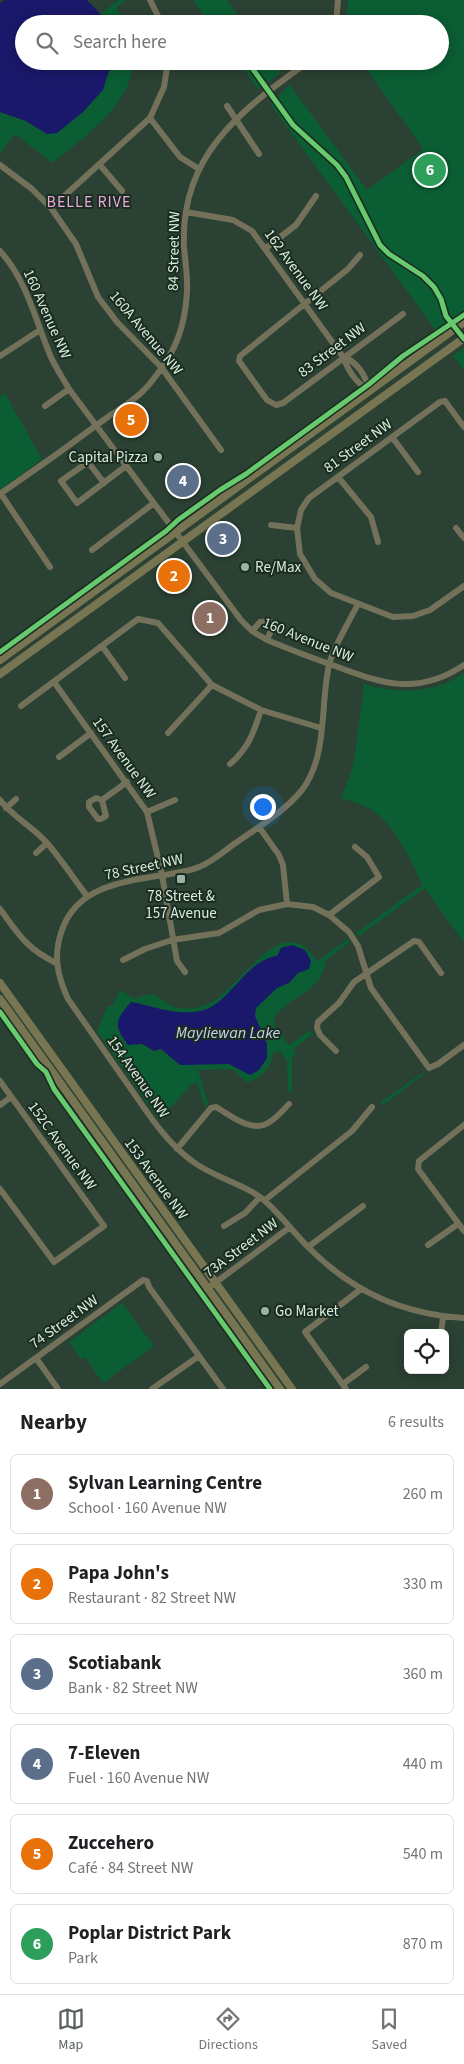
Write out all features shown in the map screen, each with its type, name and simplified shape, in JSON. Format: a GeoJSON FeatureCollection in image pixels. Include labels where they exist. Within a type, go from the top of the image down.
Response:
{"type":"FeatureCollection","features":[{"type":"Feature","properties":{"kind":"main road"},"geometry":{"type":"LineString","coordinates":[[0,660],[464,322]]}},
{"type":"Feature","properties":{"kind":"main road"},"geometry":{"type":"LineString","coordinates":[[0,674],[464,338]]}},
{"type":"Feature","properties":{"kind":"main road"},"geometry":{"type":"LineString","coordinates":[[369,390],[377,400]]}},
{"type":"Feature","properties":{"kind":"main road","name":"153 Avenue NW"},"geometry":{"type":"LineString","coordinates":[[0,983],[292,1389]]}},
{"type":"Feature","properties":{"kind":"main road","name":"153 Avenue NW"},"geometry":{"type":"LineString","coordinates":[[0,999],[280,1389]]}},
{"type":"Feature","properties":{"kind":"street"},"geometry":{"type":"LineString","coordinates":[[150,0],[158,15]]}},
{"type":"Feature","properties":{"kind":"street"},"geometry":{"type":"LineString","coordinates":[[337,15],[338,0]]}},
{"type":"Feature","properties":{"kind":"street"},"geometry":{"type":"LineString","coordinates":[[51,208],[150,118],[164,87],[167,70]]}},
{"type":"Feature","properties":{"kind":"street","name":"84 Street NW"},"geometry":{"type":"LineString","coordinates":[[1,494],[144,390],[161,367],[171,352],[182,324],[188,290],[183,234],[190,192],[199,169],[214,143],[236,118],[296,70]]}},
{"type":"Feature","properties":{"kind":"street"},"geometry":{"type":"LineString","coordinates":[[227,106],[260,154]]}},
{"type":"Feature","properties":{"kind":"street"},"geometry":{"type":"LineString","coordinates":[[150,118],[180,157],[199,169]]}},
{"type":"Feature","properties":{"kind":"street","name":"160A Avenue NW"},"geometry":{"type":"LineString","coordinates":[[0,165],[32,189],[51,208],[76,244],[89,271],[98,297],[117,322],[161,367],[221,450]]}},
{"type":"Feature","properties":{"kind":"street"},"geometry":{"type":"LineString","coordinates":[[100,165],[122,191]]}},
{"type":"Feature","properties":{"kind":"street"},"geometry":{"type":"LineString","coordinates":[[266,248],[296,225],[316,196]]}},
{"type":"Feature","properties":{"kind":"street","name":"162 Avenue NW"},"geometry":{"type":"LineString","coordinates":[[186,212],[237,221],[252,231],[343,357],[346,366],[361,386],[369,390]]}},
{"type":"Feature","properties":{"kind":"street","name":"160 Avenue NW"},"geometry":{"type":"LineString","coordinates":[[0,252],[19,278],[30,300],[51,358],[69,389],[241,620],[252,631],[266,640],[386,683],[420,683],[440,678],[464,665]]}},
{"type":"Feature","properties":{"kind":"street"},"geometry":{"type":"LineString","coordinates":[[306,304],[348,268],[360,255]]}},
{"type":"Feature","properties":{"kind":"street","name":"83 Street NW"},"geometry":{"type":"LineString","coordinates":[[306,304],[240,356],[239,361],[267,400],[276,405],[283,403],[403,314]]}},
{"type":"Feature","properties":{"kind":"street"},"geometry":{"type":"LineString","coordinates":[[0,356],[40,330]]}},
{"type":"Feature","properties":{"kind":"street"},"geometry":{"type":"LineString","coordinates":[[45,406],[69,389]]}},
{"type":"Feature","properties":{"kind":"street","name":"81 Street NW"},"geometry":{"type":"LineString","coordinates":[[297,528],[301,510],[309,498],[440,402],[445,401],[464,426]]}},
{"type":"Feature","properties":{"kind":"street"},"geometry":{"type":"LineString","coordinates":[[392,437],[418,472]]}},
{"type":"Feature","properties":{"kind":"street"},"geometry":{"type":"LineString","coordinates":[[104,483],[88,462],[61,481],[77,503],[104,483],[126,466]]}},
{"type":"Feature","properties":{"kind":"street"},"geometry":{"type":"LineString","coordinates":[[338,477],[371,517],[378,542]]}},
{"type":"Feature","properties":{"kind":"street"},"geometry":{"type":"LineString","coordinates":[[1,494],[50,566]]}},
{"type":"Feature","properties":{"kind":"street"},"geometry":{"type":"LineString","coordinates":[[92,550],[154,503]]}},
{"type":"Feature","properties":{"kind":"street"},"geometry":{"type":"LineString","coordinates":[[271,526],[297,528],[300,554],[315,579],[331,593],[393,617],[413,616],[430,610],[464,586]]}},
{"type":"Feature","properties":{"kind":"street"},"geometry":{"type":"LineString","coordinates":[[456,528],[464,538]]}},
{"type":"Feature","properties":{"kind":"street","name":"78 Street NW"},"geometry":{"type":"LineString","coordinates":[[56,963],[58,944],[63,926],[77,905],[87,896],[101,888],[114,884],[198,868],[259,827],[287,805],[302,789],[313,771],[321,728],[329,664],[358,604]]}},
{"type":"Feature","properties":{"kind":"street"},"geometry":{"type":"LineString","coordinates":[[21,706],[138,619],[158,624],[212,685],[261,710],[321,728]]}},
{"type":"Feature","properties":{"kind":"street"},"geometry":{"type":"LineString","coordinates":[[252,631],[260,622],[270,621],[272,628],[266,640]]}},
{"type":"Feature","properties":{"kind":"street"},"geometry":{"type":"LineString","coordinates":[[102,646],[125,678]]}},
{"type":"Feature","properties":{"kind":"street","name":"157 Avenue NW"},"geometry":{"type":"LineString","coordinates":[[54,682],[147,812],[162,875],[177,961],[186,972]]}},
{"type":"Feature","properties":{"kind":"street"},"geometry":{"type":"LineString","coordinates":[[168,733],[212,685]]}},
{"type":"Feature","properties":{"kind":"street"},"geometry":{"type":"LineString","coordinates":[[230,764],[241,754],[251,739],[261,710]]}},
{"type":"Feature","properties":{"kind":"street"},"geometry":{"type":"LineString","coordinates":[[59,757],[91,734]]}},
{"type":"Feature","properties":{"kind":"street"},"geometry":{"type":"LineString","coordinates":[[102,800],[127,782]]}},
{"type":"Feature","properties":{"kind":"street"},"geometry":{"type":"LineString","coordinates":[[6,808],[16,799]]}},
{"type":"Feature","properties":{"kind":"street"},"geometry":{"type":"LineString","coordinates":[[0,800],[6,808],[47,843],[87,896]]}},
{"type":"Feature","properties":{"kind":"street"},"geometry":{"type":"LineString","coordinates":[[147,812],[175,800]]}},
{"type":"Feature","properties":{"kind":"street"},"geometry":{"type":"LineString","coordinates":[[259,827],[281,860],[287,904]]}},
{"type":"Feature","properties":{"kind":"street"},"geometry":{"type":"LineString","coordinates":[[36,853],[47,843]]}},
{"type":"Feature","properties":{"kind":"street"},"geometry":{"type":"LineString","coordinates":[[329,914],[379,876],[367,857],[354,846]]}},
{"type":"Feature","properties":{"kind":"street"},"geometry":{"type":"LineString","coordinates":[[123,960],[145,949],[172,940],[219,933],[259,910],[287,904],[313,907],[329,914],[349,932],[358,946],[371,988],[429,1068],[438,1064],[464,1045]]}},
{"type":"Feature","properties":{"kind":"street"},"geometry":{"type":"LineString","coordinates":[[0,909],[24,942],[36,953],[56,963]]}},
{"type":"Feature","properties":{"kind":"street"},"geometry":{"type":"LineString","coordinates":[[336,1051],[320,1035],[317,1028],[318,1022],[338,1003],[354,982],[414,941],[419,942],[442,973]]}},
{"type":"Feature","properties":{"kind":"street","name":"154 Avenue NW"},"geometry":{"type":"LineString","coordinates":[[56,963],[60,981],[68,999],[156,1125],[177,1149],[204,1169],[262,1199],[328,1266],[361,1289],[383,1301],[404,1309],[443,1317],[464,1318]]}},
{"type":"Feature","properties":{"kind":"street","name":"152C Avenue NW"},"geometry":{"type":"LineString","coordinates":[[0,1081],[104,1226],[54,1262],[0,1189]]}},
{"type":"Feature","properties":{"kind":"street"},"geometry":{"type":"LineString","coordinates":[[0,1105],[11,1097]]}},
{"type":"Feature","properties":{"kind":"street"},"geometry":{"type":"LineString","coordinates":[[177,1149],[211,1108],[216,1107],[247,1125],[260,1126],[268,1123],[289,1104]]}},
{"type":"Feature","properties":{"kind":"street"},"geometry":{"type":"LineString","coordinates":[[224,1226],[245,1213],[352,1131],[372,1107]]}},
{"type":"Feature","properties":{"kind":"street"},"geometry":{"type":"LineString","coordinates":[[464,1125],[419,1161],[418,1169],[464,1231]]}},
{"type":"Feature","properties":{"kind":"street"},"geometry":{"type":"LineString","coordinates":[[308,1247],[363,1206]]}},
{"type":"Feature","properties":{"kind":"street"},"geometry":{"type":"LineString","coordinates":[[428,1245],[458,1224]]}},
{"type":"Feature","properties":{"kind":"street","name":"73A Street NW"},"geometry":{"type":"LineString","coordinates":[[207,1289],[290,1227]]}},
{"type":"Feature","properties":{"kind":"street","name":"74 Street NW"},"geometry":{"type":"LineString","coordinates":[[0,1384],[143,1280],[147,1281],[199,1356]]}},
{"type":"Feature","properties":{"kind":"street"},"geometry":{"type":"LineString","coordinates":[[361,1289],[305,1332],[344,1387],[366,1367]]}},
{"type":"Feature","properties":{"kind":"street"},"geometry":{"type":"LineString","coordinates":[[442,1329],[443,1317]]}},
{"type":"Feature","properties":{"kind":"street"},"geometry":{"type":"LineString","coordinates":[[152,1389],[199,1356],[223,1389]]}},
{"type":"Feature","properties":{"kind":"street"},"geometry":{"type":"LineString","coordinates":[[36,1358],[58,1389]]}},
{"type":"Feature","properties":{"kind":"green space"},"geometry":{"type":"Polygon","coordinates":[[[119,0],[126,0],[116,8],[120,15],[102,15],[101,13],[119,0]]]}},
{"type":"Feature","properties":{"kind":"green space"},"geometry":{"type":"Polygon","coordinates":[[[193,0],[227,0],[238,15],[204,15],[193,0]]]}},
{"type":"Feature","properties":{"kind":"green space"},"geometry":{"type":"Polygon","coordinates":[[[348,0],[464,0],[464,311],[437,332],[270,104],[290,85],[367,190],[423,149],[367,70],[449,70],[449,15],[347,15],[348,0]]]}},
{"type":"Feature","properties":{"kind":"green space"},"geometry":{"type":"Polygon","coordinates":[[[110,70],[132,70],[124,93],[115,107],[92,131],[53,163],[15,134],[0,154],[0,112],[26,121],[47,134],[57,133],[70,122],[110,70]]]}},
{"type":"Feature","properties":{"kind":"green space"},"geometry":{"type":"Polygon","coordinates":[[[244,70],[278,70],[280,73],[258,89],[244,70]]]}},
{"type":"Feature","properties":{"kind":"green space"},"geometry":{"type":"Polygon","coordinates":[[[464,348],[464,371],[453,356],[464,348]]]}},
{"type":"Feature","properties":{"kind":"green space"},"geometry":{"type":"Polygon","coordinates":[[[5,393],[42,459],[0,490],[0,396],[5,393]]]}},
{"type":"Feature","properties":{"kind":"green space"},"geometry":{"type":"Polygon","coordinates":[[[464,673],[464,943],[425,888],[359,936],[356,933],[422,885],[401,843],[386,823],[370,809],[341,798],[351,773],[355,755],[364,684],[390,689],[416,690],[440,685],[464,673]]]}},
{"type":"Feature","properties":{"kind":"green space"},"geometry":{"type":"Polygon","coordinates":[[[348,939],[350,942],[326,960],[318,981],[280,1011],[274,1019],[274,1024],[289,1045],[310,1030],[313,1034],[293,1049],[296,1054],[292,1058],[292,1093],[288,1092],[287,1061],[279,1051],[273,1053],[270,1063],[264,1072],[251,1081],[246,1082],[234,1070],[230,1069],[198,1070],[208,1104],[205,1107],[197,1083],[193,1083],[159,1120],[97,1031],[108,1005],[112,1007],[120,990],[135,999],[153,995],[174,1007],[185,1009],[201,1007],[222,994],[262,955],[277,946],[291,942],[304,946],[317,961],[348,939]]]}},
{"type":"Feature","properties":{"kind":"green space"},"geometry":{"type":"Polygon","coordinates":[[[422,1073],[423,1075],[383,1105],[381,1102],[422,1073]]]}},
{"type":"Feature","properties":{"kind":"green space"},"geometry":{"type":"Polygon","coordinates":[[[122,1303],[154,1346],[103,1383],[85,1357],[81,1359],[69,1342],[122,1303]]]}},
{"type":"Feature","properties":{"kind":"water"},"geometry":{"type":"Polygon","coordinates":[[[5,0],[87,0],[101,15],[15,15],[15,70],[109,70],[103,90],[83,112],[57,133],[47,134],[26,121],[0,112],[0,3],[5,0]]]}},
{"type":"Feature","properties":{"kind":"water","name":"Mayliewan Lake"},"geometry":{"type":"Polygon","coordinates":[[[292,945],[305,950],[311,961],[309,969],[298,973],[289,983],[277,988],[256,1008],[255,1016],[267,1044],[267,1058],[259,1070],[250,1075],[229,1064],[180,1065],[161,1049],[154,1051],[142,1044],[128,1045],[120,1032],[118,1027],[119,1018],[131,1002],[165,1010],[182,1012],[200,1011],[220,1001],[256,966],[266,959],[277,956],[281,948],[292,945]]]}},
{"type":"Feature","properties":{"kind":"cycle path"},"geometry":{"type":"LineString","coordinates":[[253,70],[293,125],[337,165],[346,177],[380,245],[389,254],[423,276],[434,287],[441,299],[446,316],[464,339]]}},
{"type":"Feature","properties":{"kind":"cycle path"},"geometry":{"type":"LineString","coordinates":[[0,652],[166,531],[178,520],[246,474],[368,385],[403,356],[464,315]]}},
{"type":"Feature","properties":{"kind":"cycle path"},"geometry":{"type":"LineString","coordinates":[[0,1012],[37,1064],[46,1072],[54,1089],[270,1389]]}},
{"type":"Feature","properties":{"kind":"place","name":"Poplar District Park"},"geometry":{"type":"Point","coordinates":[430,170]}},
{"type":"Feature","properties":{"kind":"place","name":"Zuccehero"},"geometry":{"type":"Point","coordinates":[131,420]}},
{"type":"Feature","properties":{"kind":"place","name":"Capital Pizza"},"geometry":{"type":"Point","coordinates":[158,457]}},
{"type":"Feature","properties":{"kind":"place","name":"7-Eleven"},"geometry":{"type":"Point","coordinates":[183,481]}},
{"type":"Feature","properties":{"kind":"place","name":"Scotiabank"},"geometry":{"type":"Point","coordinates":[223,539]}},
{"type":"Feature","properties":{"kind":"place","name":"Re/Max"},"geometry":{"type":"Point","coordinates":[245,567]}},
{"type":"Feature","properties":{"kind":"place","name":"Papa John's"},"geometry":{"type":"Point","coordinates":[174,576]}},
{"type":"Feature","properties":{"kind":"place","name":"Sylvan Learning Centre"},"geometry":{"type":"Point","coordinates":[210,618]}},
{"type":"Feature","properties":{"kind":"place","name":"78 Street & 157 Avenue"},"geometry":{"type":"Point","coordinates":[181,879]}},
{"type":"Feature","properties":{"kind":"place","name":"Go Market"},"geometry":{"type":"Point","coordinates":[265,1311]}},
{"type":"Feature","properties":{"kind":"district","name":"BELLE RIVE"},"geometry":{"type":"Point","coordinates":[89,202]}}]}
